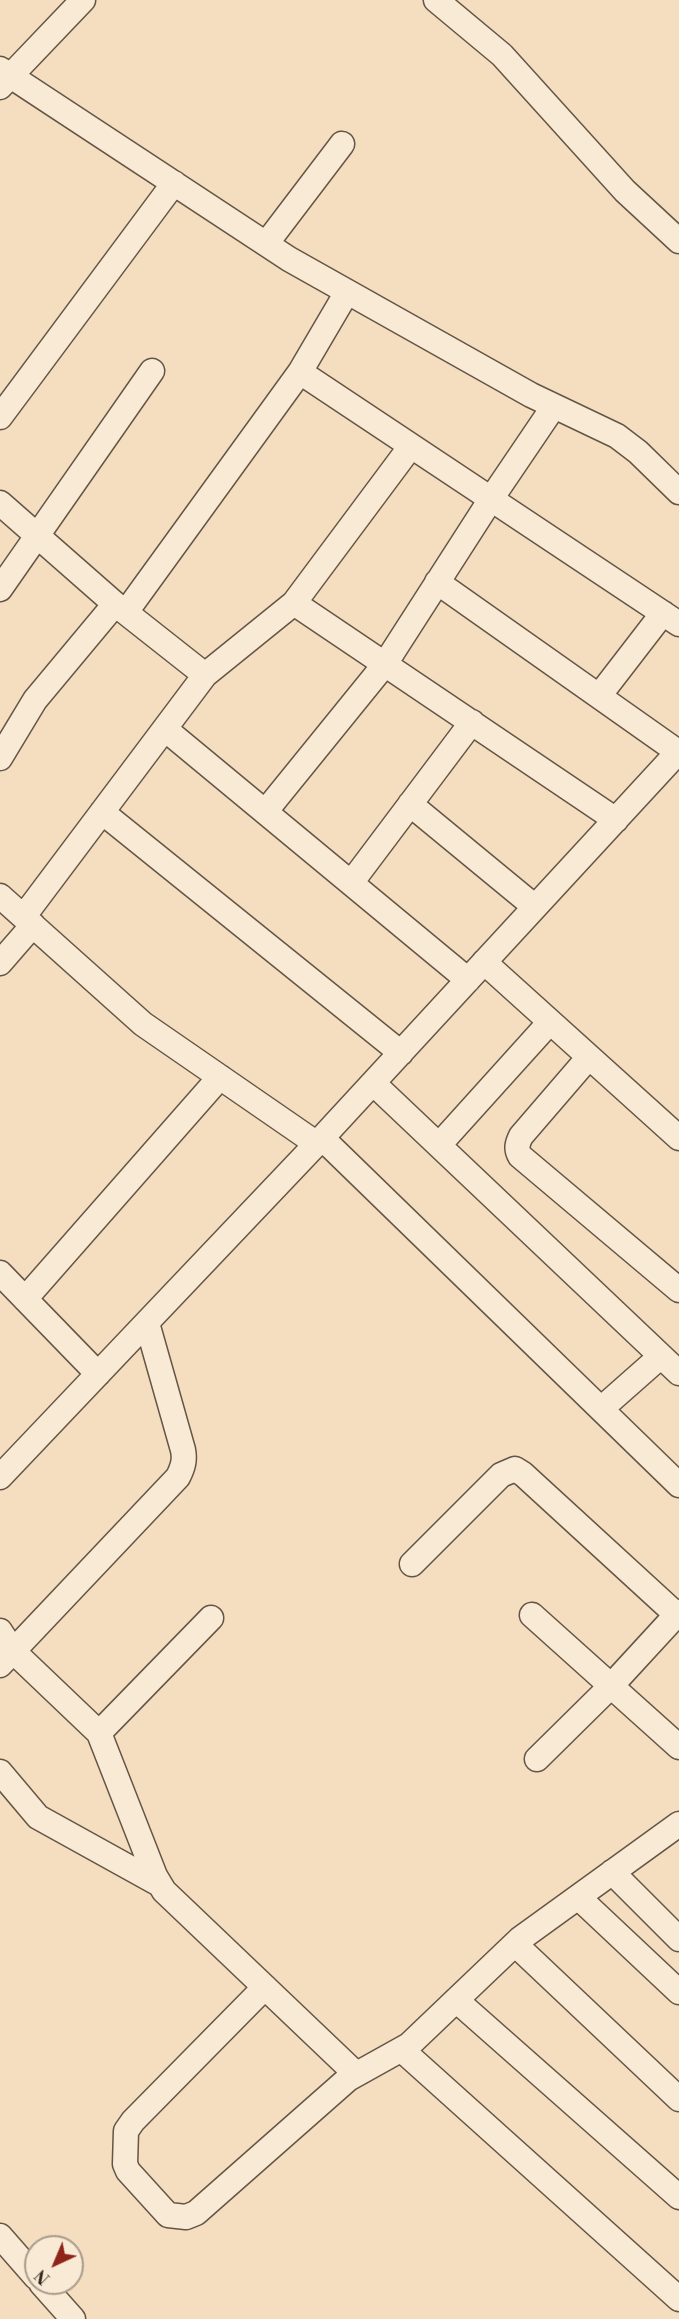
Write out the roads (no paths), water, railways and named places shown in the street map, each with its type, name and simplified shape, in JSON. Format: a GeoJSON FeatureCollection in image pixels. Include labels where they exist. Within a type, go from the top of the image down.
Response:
{"type":"FeatureCollection","features":[{"type":"Feature","properties":{"kind":"street"},"geometry":{"type":"LineString","coordinates":[[83,0],[4,77],[174,183],[266,244],[347,292],[554,406],[617,436],[639,452],[679,492]]}},
{"type":"Feature","properties":{"kind":"street"},"geometry":{"type":"LineString","coordinates":[[436,0],[502,55],[625,191],[679,241]]}},
{"type":"Feature","properties":{"kind":"street"},"geometry":{"type":"LineString","coordinates":[[266,244],[342,144]]}},
{"type":"Feature","properties":{"kind":"street"},"geometry":{"type":"LineString","coordinates":[[0,417],[174,183]]}},
{"type":"Feature","properties":{"kind":"street"},"geometry":{"type":"LineString","coordinates":[[0,758],[35,700],[120,608],[300,372],[347,292]]}},
{"type":"Feature","properties":{"kind":"street"},"geometry":{"type":"LineString","coordinates":[[0,589],[152,370]]}},
{"type":"Feature","properties":{"kind":"street"},"geometry":{"type":"LineString","coordinates":[[300,372],[671,619],[599,696]]}},
{"type":"Feature","properties":{"kind":"street"},"geometry":{"type":"LineString","coordinates":[[265,812],[385,664],[554,406]]}},
{"type":"Feature","properties":{"kind":"street"},"geometry":{"type":"LineString","coordinates":[[0,963],[102,812],[206,675],[294,603],[411,446]]}},
{"type":"Feature","properties":{"kind":"street"},"geometry":{"type":"LineString","coordinates":[[0,503],[120,608],[206,675]]}},
{"type":"Feature","properties":{"kind":"street"},"geometry":{"type":"LineString","coordinates":[[3,1466],[147,1323],[679,752],[437,582]]}},
{"type":"Feature","properties":{"kind":"street"},"geometry":{"type":"LineString","coordinates":[[294,603],[616,820]]}},
{"type":"Feature","properties":{"kind":"street"},"geometry":{"type":"LineString","coordinates":[[351,883],[472,722]]}},
{"type":"Feature","properties":{"kind":"street"},"geometry":{"type":"LineString","coordinates":[[165,729],[468,980]]}},
{"type":"Feature","properties":{"kind":"street"},"geometry":{"type":"LineString","coordinates":[[411,804],[536,907]]}},
{"type":"Feature","properties":{"kind":"street"},"geometry":{"type":"LineString","coordinates":[[102,812],[401,1053]]}},
{"type":"Feature","properties":{"kind":"street"},"geometry":{"type":"LineString","coordinates":[[0,896],[143,1023],[220,1077],[319,1141],[679,1485]]}},
{"type":"Feature","properties":{"kind":"street"},"geometry":{"type":"LineString","coordinates":[[484,962],[679,1138]]}},
{"type":"Feature","properties":{"kind":"street"},"geometry":{"type":"LineString","coordinates":[[438,1145],[550,1022]]}},
{"type":"Feature","properties":{"kind":"street"},"geometry":{"type":"LineString","coordinates":[[589,1057],[521,1136],[517,1143],[517,1150],[520,1156],[679,1290]]}},
{"type":"Feature","properties":{"kind":"street"},"geometry":{"type":"LineString","coordinates":[[25,1299],[220,1077]]}},
{"type":"Feature","properties":{"kind":"street"},"geometry":{"type":"LineString","coordinates":[[373,1083],[679,1373]]}},
{"type":"Feature","properties":{"kind":"street"},"geometry":{"type":"LineString","coordinates":[[0,1273],[98,1374]]}},
{"type":"Feature","properties":{"kind":"street"},"geometry":{"type":"LineString","coordinates":[[147,1323],[185,1458],[182,1469],[178,1477],[4,1649],[99,1733],[159,1884],[164,1891],[356,2074]]}},
{"type":"Feature","properties":{"kind":"street"},"geometry":{"type":"LineString","coordinates":[[601,1409],[661,1356]]}},
{"type":"Feature","properties":{"kind":"street"},"geometry":{"type":"LineString","coordinates":[[412,1564],[501,1475],[515,1469],[678,1614],[611,1686],[537,1760]]}},
{"type":"Feature","properties":{"kind":"street"},"geometry":{"type":"LineString","coordinates":[[532,1615],[679,1747]]}},
{"type":"Feature","properties":{"kind":"street"},"geometry":{"type":"LineString","coordinates":[[99,1733],[211,1618]]}},
{"type":"Feature","properties":{"kind":"street"},"geometry":{"type":"LineString","coordinates":[[0,1772],[38,1817],[159,1884]]}},
{"type":"Feature","properties":{"kind":"street"},"geometry":{"type":"LineString","coordinates":[[264,1987],[133,2121],[126,2131],[124,2156],[128,2171],[162,2211],[176,2218],[196,2214],[356,2074],[402,2050],[515,1944],[679,1824]]}},
{"type":"Feature","properties":{"kind":"street"},"geometry":{"type":"LineString","coordinates":[[612,1872],[679,1939]]}},
{"type":"Feature","properties":{"kind":"street"},"geometry":{"type":"LineString","coordinates":[[578,1897],[679,1992]]}},
{"type":"Feature","properties":{"kind":"street"},"geometry":{"type":"LineString","coordinates":[[515,1944],[679,2099]]}},
{"type":"Feature","properties":{"kind":"street"},"geometry":{"type":"LineString","coordinates":[[456,2000],[679,2197]]}},
{"type":"Feature","properties":{"kind":"street"},"geometry":{"type":"LineString","coordinates":[[402,2050],[679,2299]]}},
{"type":"Feature","properties":{"kind":"street"},"geometry":{"type":"LineString","coordinates":[[0,2236],[24,2263]]}},
{"type":"Feature","properties":{"kind":"street"},"geometry":{"type":"LineString","coordinates":[[52,2295],[73,2319]]}}]}
